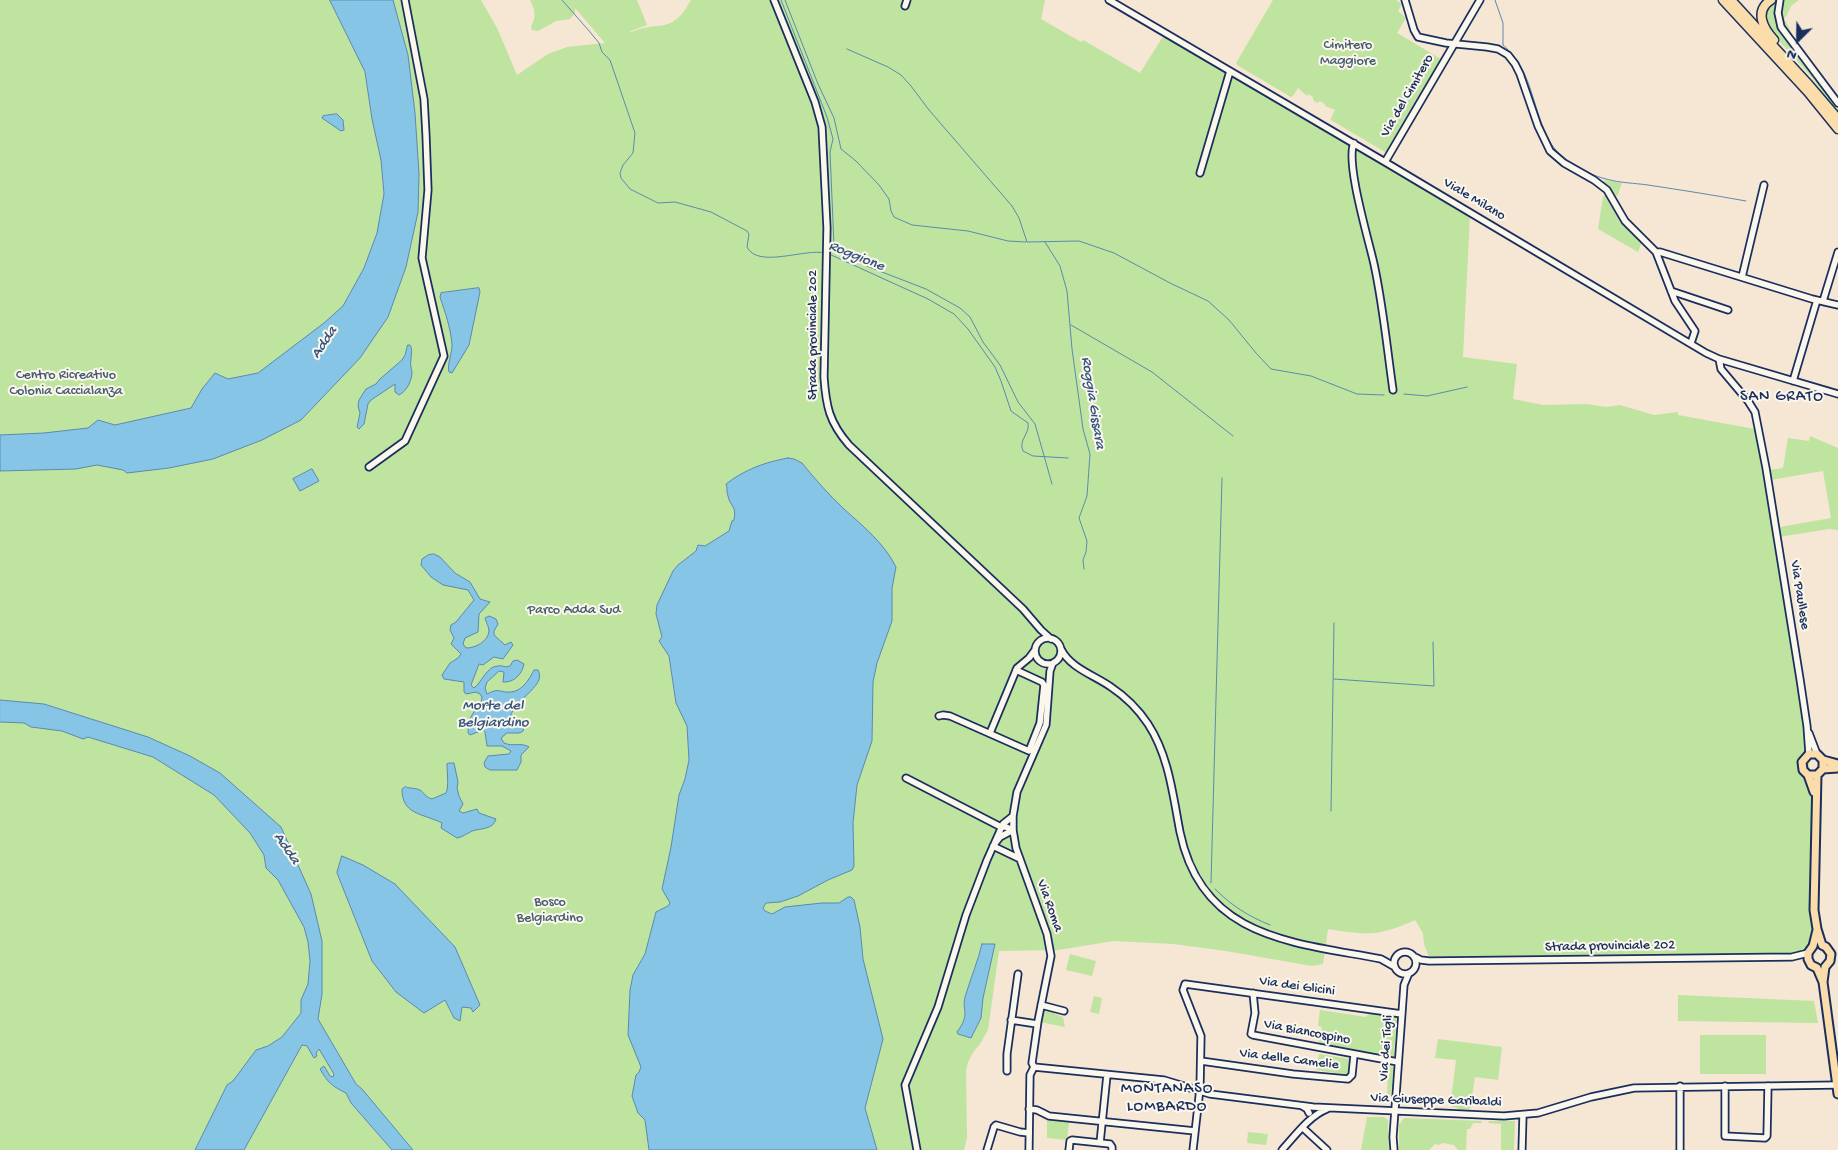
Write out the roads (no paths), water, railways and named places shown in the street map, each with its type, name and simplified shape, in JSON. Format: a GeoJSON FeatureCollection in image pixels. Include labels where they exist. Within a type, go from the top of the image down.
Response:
{"type":"FeatureCollection","features":[{"type":"Feature","properties":{"kind":"highway"},"geometry":{"type":"LineString","coordinates":[[1723,0],[1808,92],[1838,129]]}},
{"type":"Feature","properties":{"kind":"highway"},"geometry":{"type":"LineString","coordinates":[[1730,0],[1822,99],[1838,119]]}},
{"type":"Feature","properties":{"kind":"highway"},"geometry":{"type":"LineString","coordinates":[[1771,0],[1765,5],[1762,12],[1764,26],[1772,38],[1810,80],[1822,99]]}},
{"type":"Feature","properties":{"kind":"main road"},"geometry":{"type":"LineString","coordinates":[[1808,754],[1817,754]]}},
{"type":"Feature","properties":{"kind":"main road","name":"Via Paullese"},"geometry":{"type":"LineString","coordinates":[[1808,754],[1802,762],[1803,770],[1808,775],[1816,796]]}},
{"type":"Feature","properties":{"kind":"main road","name":"Via Paullese"},"geometry":{"type":"LineString","coordinates":[[1817,754],[1823,760]]}},
{"type":"Feature","properties":{"kind":"main road"},"geometry":{"type":"LineString","coordinates":[[1823,769],[1823,760],[1838,764]]}},
{"type":"Feature","properties":{"kind":"main road"},"geometry":{"type":"LineString","coordinates":[[1808,775],[1817,775],[1823,769],[1838,768]]}},
{"type":"Feature","properties":{"kind":"main road","name":"Via Paullese"},"geometry":{"type":"LineString","coordinates":[[1817,775],[1814,910],[1817,929]]}},
{"type":"Feature","properties":{"kind":"main road"},"geometry":{"type":"LineString","coordinates":[[1817,929],[1822,946],[1829,950],[1830,954],[1830,961],[1825,967],[1823,982]]}},
{"type":"Feature","properties":{"kind":"main road"},"geometry":{"type":"LineString","coordinates":[[1817,929],[1809,962],[1817,968],[1823,982],[1836,1064],[1838,1094]]}},
{"type":"Feature","properties":{"kind":"main road"},"geometry":{"type":"LineString","coordinates":[[1811,950],[1822,946]]}},
{"type":"Feature","properties":{"kind":"main road"},"geometry":{"type":"LineString","coordinates":[[1817,968],[1825,967]]}},
{"type":"Feature","properties":{"kind":"street"},"geometry":{"type":"LineString","coordinates":[[369,467],[405,441],[444,356],[422,258],[428,190],[424,99],[405,0]]}},
{"type":"Feature","properties":{"kind":"street","name":"Strada provinciale 202"},"geometry":{"type":"LineString","coordinates":[[774,0],[821,120],[827,218],[824,377],[827,409],[835,426],[849,445],[1023,609],[1036,626],[1058,642],[1067,659],[1121,694],[1140,713],[1152,730],[1165,762],[1182,839],[1189,861],[1197,879],[1224,911],[1244,925],[1285,941],[1381,959],[1390,958],[1402,952],[1408,952],[1415,957],[1429,961],[1792,957]]}},
{"type":"Feature","properties":{"kind":"street","name":"Viale Milano"},"geometry":{"type":"LineString","coordinates":[[1110,0],[1718,359],[1838,394]]}},
{"type":"Feature","properties":{"kind":"street"},"geometry":{"type":"LineString","coordinates":[[1405,0],[1418,37],[1424,40],[1492,48],[1508,55],[1520,74],[1540,133],[1555,156],[1604,186],[1625,221],[1656,252],[1675,301],[1695,331],[1691,343]]}},
{"type":"Feature","properties":{"kind":"street","name":"Via del Cimitero"},"geometry":{"type":"LineString","coordinates":[[1385,162],[1480,0]]}},
{"type":"Feature","properties":{"kind":"street"},"geometry":{"type":"LineString","coordinates":[[1780,0],[1778,13],[1781,27],[1838,103]]}},
{"type":"Feature","properties":{"kind":"street"},"geometry":{"type":"LineString","coordinates":[[1200,173],[1230,71]]}},
{"type":"Feature","properties":{"kind":"street"},"geometry":{"type":"LineString","coordinates":[[1354,143],[1351,153],[1360,206],[1374,265],[1394,390]]}},
{"type":"Feature","properties":{"kind":"street"},"geometry":{"type":"LineString","coordinates":[[1742,277],[1764,185]]}},
{"type":"Feature","properties":{"kind":"street"},"geometry":{"type":"LineString","coordinates":[[1656,252],[1838,305]]}},
{"type":"Feature","properties":{"kind":"street"},"geometry":{"type":"LineString","coordinates":[[1793,381],[1838,252]]}},
{"type":"Feature","properties":{"kind":"street"},"geometry":{"type":"LineString","coordinates":[[1671,291],[1728,310]]}},
{"type":"Feature","properties":{"kind":"street","name":"Via Paullese"},"geometry":{"type":"LineString","coordinates":[[1718,359],[1719,366],[1748,401],[1754,412],[1766,468],[1807,726],[1808,754]]}},
{"type":"Feature","properties":{"kind":"street"},"geometry":{"type":"LineString","coordinates":[[1729,378],[1733,363]]}},
{"type":"Feature","properties":{"kind":"street"},"geometry":{"type":"LineString","coordinates":[[990,733],[1016,670],[1035,650],[1040,634],[1036,626]]}},
{"type":"Feature","properties":{"kind":"street"},"geometry":{"type":"LineString","coordinates":[[1038,643],[1044,639],[1051,638]]}},
{"type":"Feature","properties":{"kind":"street"},"geometry":{"type":"LineString","coordinates":[[1054,663],[1060,657],[1061,649]]}},
{"type":"Feature","properties":{"kind":"street"},"geometry":{"type":"LineString","coordinates":[[1035,650],[1050,675]]}},
{"type":"Feature","properties":{"kind":"street","name":"Strada provinciale 202"},"geometry":{"type":"LineString","coordinates":[[1027,660],[1054,663],[1066,662],[1078,667]]}},
{"type":"Feature","properties":{"kind":"street","name":"Via Roma"},"geometry":{"type":"LineString","coordinates":[[1029,1150],[1030,1075],[1034,1067],[1032,1063],[1037,1024],[1051,960],[1051,952],[1047,934],[1018,858],[1011,834],[1017,792],[1046,725],[1050,675],[1054,663]]}},
{"type":"Feature","properties":{"kind":"street"},"geometry":{"type":"LineString","coordinates":[[939,716],[950,716],[1029,751],[1042,716],[1043,684],[1016,670]]}},
{"type":"Feature","properties":{"kind":"street","name":"Via Paullese"},"geometry":{"type":"LineString","coordinates":[[1807,726],[1817,754]]}},
{"type":"Feature","properties":{"kind":"street"},"geometry":{"type":"LineString","coordinates":[[906,778],[1001,827],[1006,827],[1011,834],[1000,837],[993,846]]}},
{"type":"Feature","properties":{"kind":"street"},"geometry":{"type":"LineString","coordinates":[[917,1150],[905,1086],[938,1007],[966,915],[993,846],[1001,827],[1013,816]]}},
{"type":"Feature","properties":{"kind":"street"},"geometry":{"type":"LineString","coordinates":[[993,846],[1018,858]]}},
{"type":"Feature","properties":{"kind":"street"},"geometry":{"type":"LineString","coordinates":[[1792,957],[1811,950]]}},
{"type":"Feature","properties":{"kind":"street"},"geometry":{"type":"LineString","coordinates":[[1397,955],[1394,960],[1397,969]]}},
{"type":"Feature","properties":{"kind":"street"},"geometry":{"type":"LineString","coordinates":[[1415,957],[1416,966]]}},
{"type":"Feature","properties":{"kind":"street"},"geometry":{"type":"LineString","coordinates":[[1792,957],[1809,962]]}},
{"type":"Feature","properties":{"kind":"street","name":"Strada provinciale 202"},"geometry":{"type":"LineString","coordinates":[[1381,959],[1397,969],[1409,973],[1416,966],[1429,961]]}},
{"type":"Feature","properties":{"kind":"street","name":"Via dei Tigli"},"geometry":{"type":"LineString","coordinates":[[1394,1150],[1404,985],[1403,978],[1397,969]]}},
{"type":"Feature","properties":{"kind":"street","name":"Via dei Tigli"},"geometry":{"type":"LineString","coordinates":[[1404,985],[1409,973]]}},
{"type":"Feature","properties":{"kind":"street"},"geometry":{"type":"LineString","coordinates":[[1007,1071],[1007,1054],[1018,974]]}},
{"type":"Feature","properties":{"kind":"street","name":"Via dei Glicini"},"geometry":{"type":"LineString","coordinates":[[1201,1061],[1201,1036],[1182,988],[1185,984],[1402,1014]]}},
{"type":"Feature","properties":{"kind":"street","name":"Via Biancospino"},"geometry":{"type":"LineString","coordinates":[[1253,993],[1255,1013],[1253,1035],[1398,1062]]}},
{"type":"Feature","properties":{"kind":"street"},"geometry":{"type":"LineString","coordinates":[[1041,1005],[1064,1011]]}},
{"type":"Feature","properties":{"kind":"street"},"geometry":{"type":"LineString","coordinates":[[1011,1020],[1037,1024]]}},
{"type":"Feature","properties":{"kind":"street","name":"Via delle Camelie"},"geometry":{"type":"LineString","coordinates":[[1201,1061],[1342,1079],[1351,1078],[1354,1055]]}},
{"type":"Feature","properties":{"kind":"street"},"geometry":{"type":"LineString","coordinates":[[1193,1150],[1200,1091],[1201,1061]]}},
{"type":"Feature","properties":{"kind":"street","name":"Via Giuseppe Garibaldi"},"geometry":{"type":"LineString","coordinates":[[1034,1067],[1164,1080],[1210,1094],[1313,1107],[1493,1116],[1538,1113],[1591,1097],[1652,1087],[1837,1085]]}},
{"type":"Feature","properties":{"kind":"street"},"geometry":{"type":"LineString","coordinates":[[1100,1144],[1108,1075]]}},
{"type":"Feature","properties":{"kind":"street"},"geometry":{"type":"LineString","coordinates":[[1680,1086],[1680,1150]]}},
{"type":"Feature","properties":{"kind":"street"},"geometry":{"type":"LineString","coordinates":[[1725,1086],[1725,1136],[1765,1138],[1767,1136],[1768,1086]]}},
{"type":"Feature","properties":{"kind":"street"},"geometry":{"type":"LineString","coordinates":[[1300,1105],[1312,1115]]}},
{"type":"Feature","properties":{"kind":"street"},"geometry":{"type":"LineString","coordinates":[[1282,1150],[1312,1115],[1313,1107]]}},
{"type":"Feature","properties":{"kind":"street"},"geometry":{"type":"LineString","coordinates":[[1312,1115],[1332,1108]]}},
{"type":"Feature","properties":{"kind":"street"},"geometry":{"type":"LineString","coordinates":[[1029,1109],[1040,1111],[1049,1116],[1195,1131]]}},
{"type":"Feature","properties":{"kind":"street"},"geometry":{"type":"LineString","coordinates":[[1522,1150],[1523,1115]]}},
{"type":"Feature","properties":{"kind":"street"},"geometry":{"type":"LineString","coordinates":[[987,1150],[995,1126],[999,1125],[1029,1133]]}},
{"type":"Feature","properties":{"kind":"street"},"geometry":{"type":"LineString","coordinates":[[1304,1126],[1327,1150]]}},
{"type":"Feature","properties":{"kind":"street"},"geometry":{"type":"LineString","coordinates":[[1068,1150],[1070,1140],[1100,1144],[1112,1148]]}},
{"type":"Feature","properties":{"kind":"water","name":"Adda"},"geometry":{"type":"Polygon","coordinates":[[[330,0],[393,0],[408,55],[415,113],[419,174],[418,212],[406,267],[388,317],[360,358],[301,420],[262,440],[213,459],[169,468],[127,473],[123,470],[97,465],[76,469],[0,471],[0,435],[88,428],[98,420],[115,425],[191,408],[202,389],[215,373],[228,379],[258,373],[324,323],[343,306],[364,268],[377,233],[384,194],[381,160],[372,119],[365,72],[330,0]]]}},
{"type":"Feature","properties":{"kind":"water"},"geometry":{"type":"Polygon","coordinates":[[[337,114],[343,120],[344,130],[341,131],[322,118],[323,116],[337,114]]]}},
{"type":"Feature","properties":{"kind":"water"},"geometry":{"type":"Polygon","coordinates":[[[479,288],[480,292],[469,345],[452,373],[449,372],[452,348],[448,321],[440,297],[441,293],[479,288]]]}},
{"type":"Feature","properties":{"kind":"water"},"geometry":{"type":"Polygon","coordinates":[[[408,345],[410,345],[412,352],[412,372],[408,385],[399,395],[395,392],[395,384],[371,400],[368,404],[364,424],[359,429],[357,427],[360,413],[359,400],[366,389],[376,384],[402,360],[408,345]]]}},
{"type":"Feature","properties":{"kind":"water"},"geometry":{"type":"Polygon","coordinates":[[[788,458],[802,463],[833,498],[880,543],[896,567],[892,588],[892,621],[877,663],[873,682],[872,741],[857,785],[853,823],[854,866],[852,870],[798,896],[780,902],[766,903],[763,908],[772,914],[785,907],[839,903],[848,897],[854,900],[860,927],[863,959],[883,1039],[865,1108],[877,1150],[649,1150],[645,1120],[638,1113],[632,1096],[636,1075],[641,1067],[628,1035],[630,990],[633,975],[645,954],[656,912],[670,903],[662,889],[679,795],[689,760],[687,726],[676,703],[669,656],[659,641],[662,637],[656,614],[657,605],[673,571],[678,565],[696,551],[698,545],[705,546],[729,531],[734,520],[735,511],[727,494],[726,484],[755,467],[788,458]]]}},
{"type":"Feature","properties":{"kind":"water"},"geometry":{"type":"Polygon","coordinates":[[[312,469],[319,481],[300,491],[293,479],[312,469]]]}},
{"type":"Feature","properties":{"kind":"water","name":"Morte del Belgiardino"},"geometry":{"type":"Polygon","coordinates":[[[434,554],[440,557],[455,573],[470,582],[480,599],[490,602],[479,614],[478,632],[465,638],[463,644],[466,648],[477,646],[484,641],[489,631],[485,618],[489,616],[496,619],[498,624],[494,635],[505,645],[511,642],[513,645],[503,659],[494,657],[483,665],[479,664],[471,685],[474,688],[488,671],[494,667],[508,667],[513,661],[517,660],[524,664],[517,677],[511,681],[503,682],[504,672],[499,671],[487,682],[485,688],[487,694],[497,691],[515,691],[525,684],[534,670],[538,670],[540,676],[538,682],[511,714],[510,721],[520,723],[524,727],[523,731],[520,733],[507,733],[501,738],[507,744],[529,747],[521,755],[521,762],[517,770],[490,770],[485,767],[484,763],[488,756],[509,754],[511,751],[502,746],[487,746],[483,730],[470,735],[468,733],[469,720],[481,703],[482,697],[476,692],[466,694],[464,692],[464,682],[444,679],[442,675],[450,663],[461,654],[451,644],[454,638],[450,630],[451,625],[456,622],[474,600],[468,590],[443,585],[431,577],[421,565],[422,559],[434,554]]]}},
{"type":"Feature","properties":{"kind":"water","name":"Adda"},"geometry":{"type":"Polygon","coordinates":[[[0,700],[44,704],[148,737],[190,756],[220,773],[281,827],[311,894],[322,941],[322,994],[318,1019],[356,1084],[413,1150],[392,1150],[351,1103],[346,1093],[325,1078],[320,1069],[324,1066],[330,1076],[333,1077],[334,1074],[319,1049],[316,1053],[317,1056],[314,1058],[307,1046],[302,1045],[244,1150],[195,1150],[227,1085],[233,1081],[256,1050],[268,1046],[282,1037],[301,1013],[301,1000],[308,984],[310,961],[304,927],[278,880],[266,868],[264,855],[250,833],[214,795],[153,757],[88,737],[83,739],[62,731],[31,727],[24,723],[0,722],[0,700]]]}},
{"type":"Feature","properties":{"kind":"water"},"geometry":{"type":"Polygon","coordinates":[[[454,763],[458,782],[457,788],[463,804],[459,811],[463,813],[477,809],[479,813],[496,819],[492,825],[457,838],[441,828],[442,823],[414,812],[405,804],[402,789],[405,787],[419,790],[432,799],[446,793],[448,783],[447,764],[454,763]]]}},
{"type":"Feature","properties":{"kind":"water"},"geometry":{"type":"Polygon","coordinates":[[[342,856],[363,865],[395,884],[455,947],[480,1005],[473,1012],[471,1008],[462,1007],[460,1021],[454,1018],[445,1000],[424,1013],[396,992],[372,961],[337,873],[342,856]]]}},
{"type":"Feature","properties":{"kind":"water"},"geometry":{"type":"Polygon","coordinates":[[[982,944],[995,944],[983,998],[981,1018],[971,1038],[957,1032],[964,1020],[965,999],[982,944]]]}},
{"type":"Feature","properties":{"kind":"waterway","name":"Roggione"},"geometry":{"type":"LineString","coordinates":[[562,0],[599,43],[602,52],[610,60],[635,133],[633,153],[623,165],[620,173],[621,178],[630,189],[658,203],[675,202],[711,212],[747,231],[749,234],[747,247],[761,257],[816,252],[825,253]]}},
{"type":"Feature","properties":{"kind":"waterway"},"geometry":{"type":"LineString","coordinates":[[781,0],[827,117],[833,139],[830,152],[834,245],[869,267],[926,289],[960,308],[970,317],[983,342],[1000,365],[1018,402],[1035,424],[1052,484]]}},
{"type":"Feature","properties":{"kind":"waterway"},"geometry":{"type":"LineString","coordinates":[[785,0],[818,84],[834,118],[841,149],[856,161],[879,185],[889,199],[894,217],[912,225],[968,231],[1008,241],[1026,242]]}},
{"type":"Feature","properties":{"kind":"waterway"},"geometry":{"type":"LineString","coordinates":[[1495,0],[1503,23],[1503,45],[1520,65],[1547,136],[1557,152],[1564,158],[1588,173],[1611,180],[1746,201]]}},
{"type":"Feature","properties":{"kind":"waterway"},"geometry":{"type":"LineString","coordinates":[[847,49],[888,67],[901,75],[1012,206],[1019,218],[1027,242],[1079,241],[1114,253],[1208,301],[1229,320],[1271,369],[1311,376],[1357,394],[1384,395]]}},
{"type":"Feature","properties":{"kind":"waterway","name":"Roggia Gissara"},"geometry":{"type":"LineString","coordinates":[[1045,242],[1060,266],[1067,291],[1072,349],[1083,429],[1090,454],[1087,496],[1079,518],[1087,541],[1083,560],[1084,569]]}},
{"type":"Feature","properties":{"kind":"waterway","name":"Roggione"},"geometry":{"type":"LineString","coordinates":[[829,254],[928,299],[954,314],[968,329],[995,367],[1011,411],[1028,423],[1022,444],[1023,451],[1033,456],[1068,458]]}},
{"type":"Feature","properties":{"kind":"waterway"},"geometry":{"type":"LineString","coordinates":[[1071,325],[1152,372],[1233,436]]}},
{"type":"Feature","properties":{"kind":"waterway"},"geometry":{"type":"LineString","coordinates":[[1404,394],[1427,396],[1467,387]]}},
{"type":"Feature","properties":{"kind":"waterway"},"geometry":{"type":"LineString","coordinates":[[1211,883],[1222,478]]}},
{"type":"Feature","properties":{"kind":"waterway"},"geometry":{"type":"LineString","coordinates":[[1331,811],[1334,623]]}},
{"type":"Feature","properties":{"kind":"waterway"},"geometry":{"type":"LineString","coordinates":[[1334,679],[1434,686],[1433,642]]}},
{"type":"Feature","properties":{"kind":"waterway"},"geometry":{"type":"LineString","coordinates":[[1215,889],[1241,910],[1270,925]]}},
{"type":"Feature","properties":{"kind":"district","name":"SAN GRATO"},"geometry":{"type":"Point","coordinates":[1782,398]}},
{"type":"Feature","properties":{"kind":"district","name":"MONTANASO LOMBARDO"},"geometry":{"type":"Point","coordinates":[1167,1099]}},
{"type":"Feature","properties":{"kind":"park label","name":"Cimitero Maggiore"},"geometry":{"type":"Point","coordinates":[1348,54]}},
{"type":"Feature","properties":{"kind":"park label","name":"Centro Ricreativo Colonia Caccialanza"},"geometry":{"type":"Point","coordinates":[66,384]}},
{"type":"Feature","properties":{"kind":"park label","name":"Parco Adda Sud"},"geometry":{"type":"Point","coordinates":[574,611]}},
{"type":"Feature","properties":{"kind":"park label","name":"Bosco Belgiardino"},"geometry":{"type":"Point","coordinates":[550,912]}}]}
